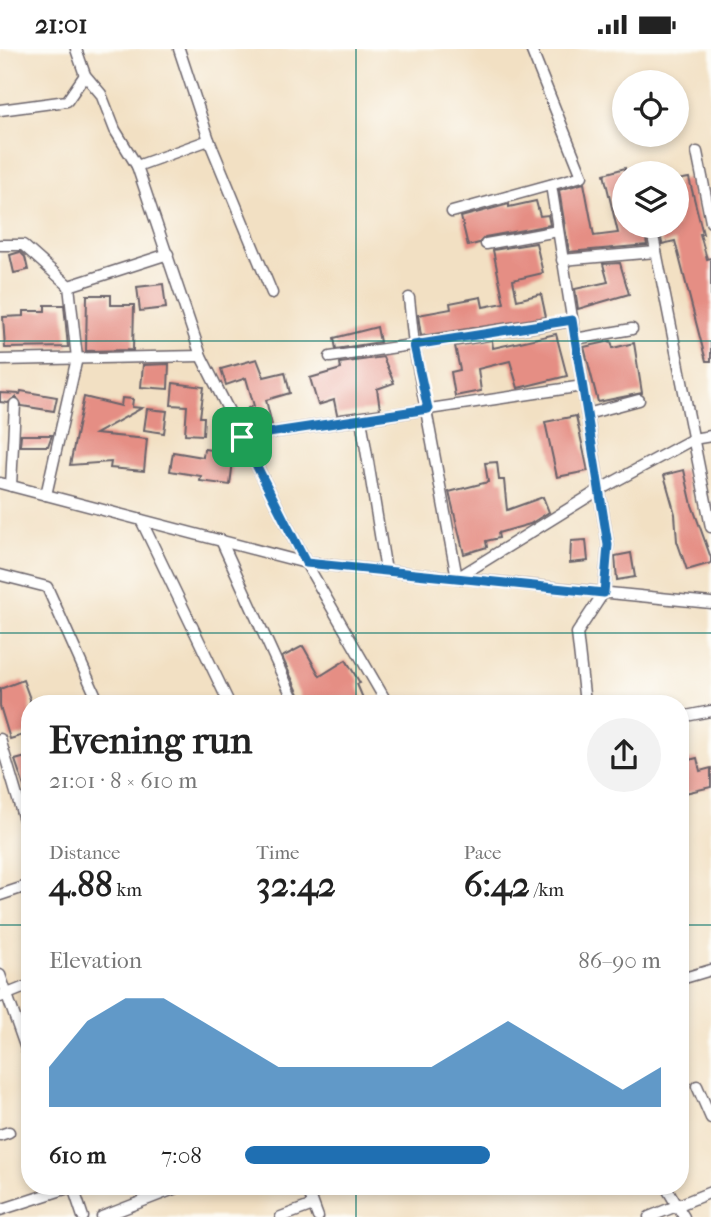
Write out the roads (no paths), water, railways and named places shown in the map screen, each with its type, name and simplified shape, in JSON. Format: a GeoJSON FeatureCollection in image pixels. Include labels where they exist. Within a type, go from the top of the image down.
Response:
{"type":"FeatureCollection","features":[{"type":"Feature","properties":{"kind":"street"},"geometry":{"type":"LineString","coordinates":[[76,49],[85,75],[101,94],[115,130],[137,166],[169,254],[201,356],[306,563],[382,695]]}},
{"type":"Feature","properties":{"kind":"street"},"geometry":{"type":"LineString","coordinates":[[179,49],[209,141],[272,293]]}},
{"type":"Feature","properties":{"kind":"street"},"geometry":{"type":"LineString","coordinates":[[452,212],[582,176],[531,49]]}},
{"type":"Feature","properties":{"kind":"street"},"geometry":{"type":"LineString","coordinates":[[0,110],[67,101],[85,75]]}},
{"type":"Feature","properties":{"kind":"street"},"geometry":{"type":"LineString","coordinates":[[137,166],[209,141]]}},
{"type":"Feature","properties":{"kind":"street"},"geometry":{"type":"LineString","coordinates":[[697,152],[707,183],[711,222]]}},
{"type":"Feature","properties":{"kind":"street"},"geometry":{"type":"LineString","coordinates":[[551,185],[608,545],[604,593],[576,633],[584,695]]}},
{"type":"Feature","properties":{"kind":"street"},"geometry":{"type":"LineString","coordinates":[[486,244],[558,231]]}},
{"type":"Feature","properties":{"kind":"street"},"geometry":{"type":"LineString","coordinates":[[653,238],[711,527]]}},
{"type":"Feature","properties":{"kind":"street"},"geometry":{"type":"LineString","coordinates":[[0,245],[23,245],[69,286],[77,358],[46,495]]}},
{"type":"Feature","properties":{"kind":"street"},"geometry":{"type":"LineString","coordinates":[[562,260],[656,252]]}},
{"type":"Feature","properties":{"kind":"street"},"geometry":{"type":"LineString","coordinates":[[69,286],[169,254]]}},
{"type":"Feature","properties":{"kind":"street"},"geometry":{"type":"LineString","coordinates":[[409,298],[414,345],[428,409],[457,578]]}},
{"type":"Feature","properties":{"kind":"street"},"geometry":{"type":"LineString","coordinates":[[330,357],[572,320]]}},
{"type":"Feature","properties":{"kind":"street"},"geometry":{"type":"LineString","coordinates":[[575,339],[632,329]]}},
{"type":"Feature","properties":{"kind":"street"},"geometry":{"type":"LineString","coordinates":[[0,360],[201,356]]}},
{"type":"Feature","properties":{"kind":"street"},"geometry":{"type":"LineString","coordinates":[[242,437],[583,386]]}},
{"type":"Feature","properties":{"kind":"street"},"geometry":{"type":"LineString","coordinates":[[587,414],[639,400]]}},
{"type":"Feature","properties":{"kind":"street"},"geometry":{"type":"LineString","coordinates":[[11,486],[15,404]]}},
{"type":"Feature","properties":{"kind":"street"},"geometry":{"type":"LineString","coordinates":[[361,419],[386,571]]}},
{"type":"Feature","properties":{"kind":"street"},"geometry":{"type":"LineString","coordinates":[[457,578],[599,490],[693,439],[711,436]]}},
{"type":"Feature","properties":{"kind":"street"},"geometry":{"type":"LineString","coordinates":[[0,483],[306,563],[711,603]]}},
{"type":"Feature","properties":{"kind":"street"},"geometry":{"type":"LineString","coordinates":[[141,520],[225,695]]}},
{"type":"Feature","properties":{"kind":"street"},"geometry":{"type":"LineString","coordinates":[[221,540],[291,695]]}},
{"type":"Feature","properties":{"kind":"street"},"geometry":{"type":"LineString","coordinates":[[0,575],[47,587],[95,695]]}},
{"type":"Feature","properties":{"kind":"street"},"geometry":{"type":"LineString","coordinates":[[689,715],[711,711]]}},
{"type":"Feature","properties":{"kind":"street"},"geometry":{"type":"LineString","coordinates":[[0,739],[21,806]]}},
{"type":"Feature","properties":{"kind":"street"},"geometry":{"type":"LineString","coordinates":[[0,895],[21,888]]}},
{"type":"Feature","properties":{"kind":"street"},"geometry":{"type":"LineString","coordinates":[[689,977],[711,970]]}},
{"type":"Feature","properties":{"kind":"street"},"geometry":{"type":"LineString","coordinates":[[0,975],[4,995],[21,1038]]}},
{"type":"Feature","properties":{"kind":"street"},"geometry":{"type":"LineString","coordinates":[[4,995],[21,988]]}},
{"type":"Feature","properties":{"kind":"street"},"geometry":{"type":"LineString","coordinates":[[697,1086],[711,1118]]}},
{"type":"Feature","properties":{"kind":"street"},"geometry":{"type":"LineString","coordinates":[[649,1217],[711,1192]]}},
{"type":"Feature","properties":{"kind":"street"},"geometry":{"type":"LineString","coordinates":[[0,1210],[47,1195]]}},
{"type":"Feature","properties":{"kind":"street"},"geometry":{"type":"LineString","coordinates":[[75,1195],[83,1217]]}},
{"type":"Feature","properties":{"kind":"street"},"geometry":{"type":"LineString","coordinates":[[102,1217],[158,1195]]}},
{"type":"Feature","properties":{"kind":"street"},"geometry":{"type":"LineString","coordinates":[[310,1195],[318,1217]]}},
{"type":"Feature","properties":{"kind":"street"},"geometry":{"type":"LineString","coordinates":[[671,1195],[684,1217]]}},
{"type":"Feature","properties":{"kind":"street"},"geometry":{"type":"LineString","coordinates":[[281,1217],[313,1205]]}}]}
